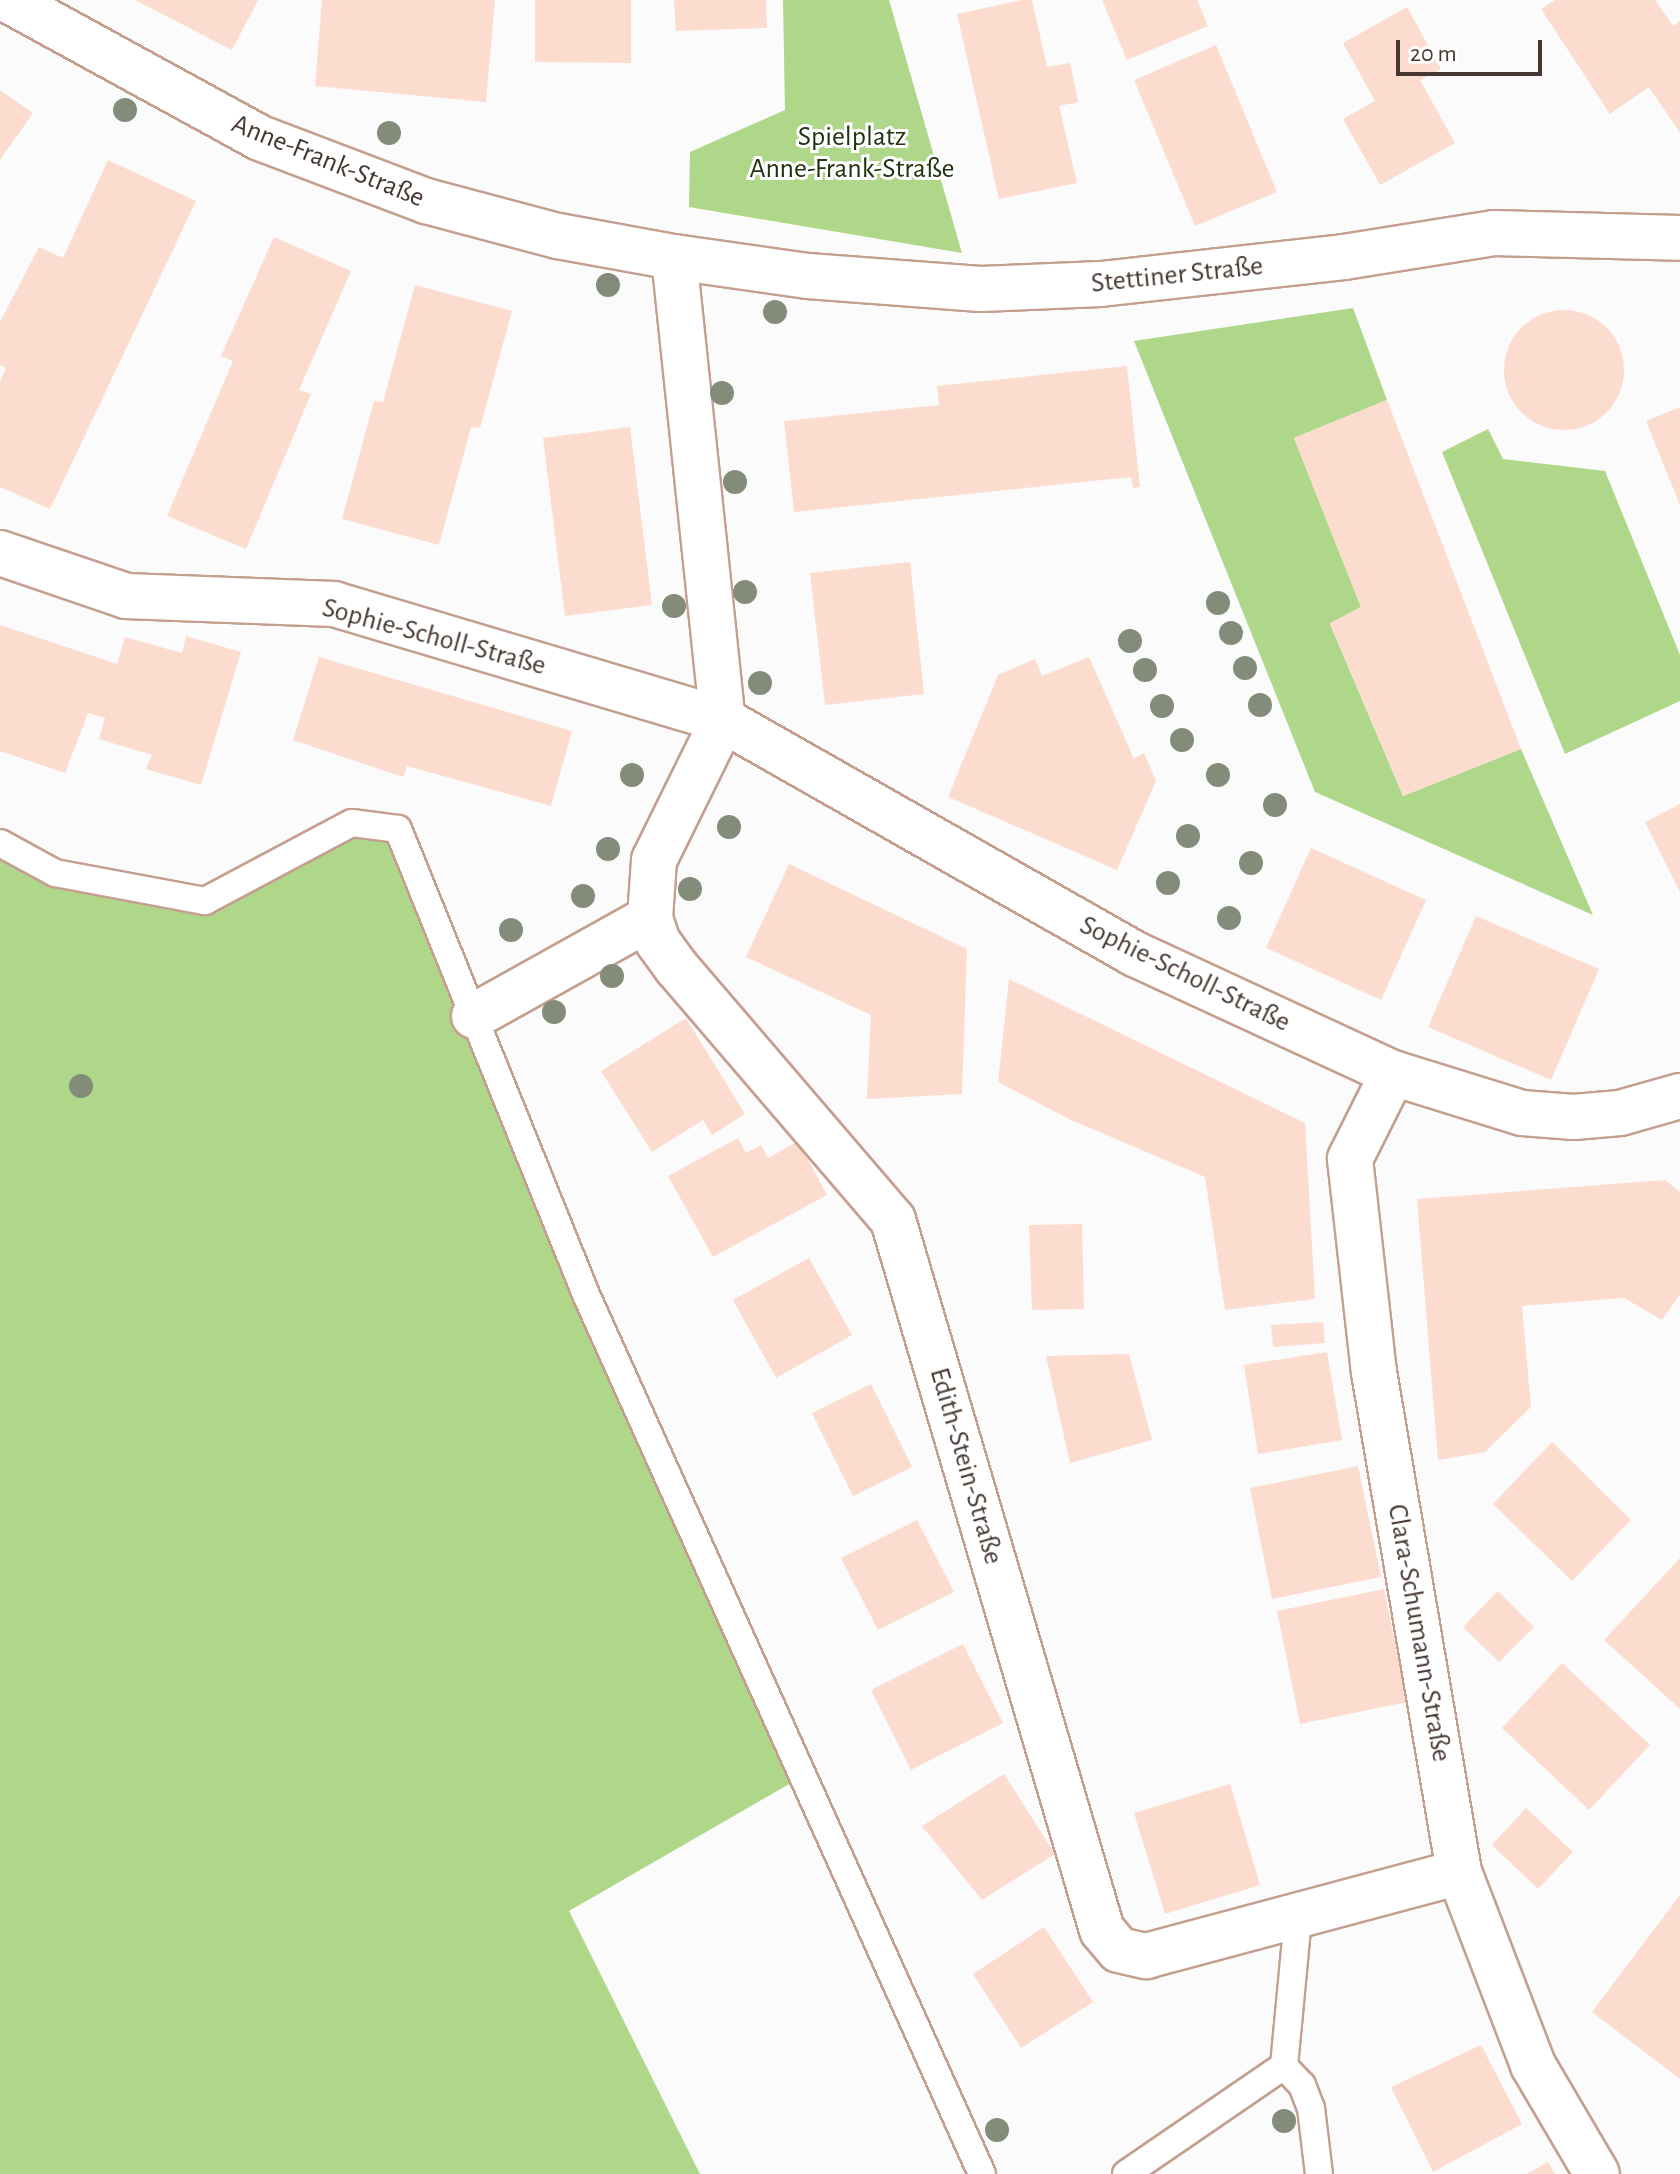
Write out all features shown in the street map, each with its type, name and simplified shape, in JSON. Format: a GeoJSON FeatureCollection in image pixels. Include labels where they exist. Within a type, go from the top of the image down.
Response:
{"type":"FeatureCollection","features":[{"type":"Feature","properties":{"kind":"street","name":"Anne-Frank-Straße"},"geometry":{"type":"LineString","coordinates":[[8,0],[260,138],[426,201],[558,236],[674,257]]}},
{"type":"Feature","properties":{"kind":"street","name":"Stettiner Straße"},"geometry":{"type":"LineString","coordinates":[[674,257],[808,276],[981,289],[1101,284],[1344,257],[1494,233],[1680,238]]}},
{"type":"Feature","properties":{"kind":"street"},"geometry":{"type":"LineString","coordinates":[[674,257],[723,720]]}},
{"type":"Feature","properties":{"kind":"street","name":"Sophie-Scholl-Straße"},"geometry":{"type":"LineString","coordinates":[[0,553],[126,596],[335,592],[723,720],[1135,954],[1393,1073],[1522,1113],[1620,1113],[1680,1096]]}},
{"type":"Feature","properties":{"kind":"street","name":"Edith-Stein-Straße"},"geometry":{"type":"LineString","coordinates":[[723,720],[654,860],[650,918],[658,942],[677,968],[893,1220],[1102,1930],[1119,1950],[1146,1956],[1459,1872]]}},
{"type":"Feature","properties":{"kind":"street"},"geometry":{"type":"LineString","coordinates":[[474,1016],[650,918]]}},
{"type":"Feature","properties":{"kind":"street","name":"Clara-Schumann-Straße"},"geometry":{"type":"LineString","coordinates":[[1393,1073],[1350,1159],[1374,1372],[1459,1872],[1533,2065],[1597,2174]]}},
{"type":"Feature","properties":{"kind":"lane"},"geometry":{"type":"LineString","coordinates":[[0,843],[55,873],[205,901],[352,823],[398,829],[584,1290],[982,2174]]}},
{"type":"Feature","properties":{"kind":"lane"},"geometry":{"type":"LineString","coordinates":[[1298,1917],[1284,2066],[1302,2085],[1311,2108],[1319,2174]]}},
{"type":"Feature","properties":{"kind":"lane"},"geometry":{"type":"LineString","coordinates":[[1126,2174],[1284,2066]]}},
{"type":"Feature","properties":{"kind":"green space","name":"Spielplatz Anne-Frank-Straße"},"geometry":{"type":"Polygon","coordinates":[[[783,0],[889,0],[962,253],[689,207],[690,152],[785,110],[783,0]]]}},
{"type":"Feature","properties":{"kind":"green space"},"geometry":{"type":"Polygon","coordinates":[[[1353,308],[1387,400],[1294,438],[1361,607],[1330,624],[1403,796],[1521,749],[1593,915],[1315,792],[1134,341],[1353,308]]]}},
{"type":"Feature","properties":{"kind":"green space"},"geometry":{"type":"Polygon","coordinates":[[[1488,429],[1503,459],[1605,471],[1680,655],[1680,701],[1565,754],[1442,452],[1488,429]]]}},
{"type":"Feature","properties":{"kind":"green space"},"geometry":{"type":"Polygon","coordinates":[[[352,823],[398,829],[803,1776],[569,1911],[700,2174],[0,2174],[0,843],[56,873],[205,901],[352,823]]]}},
{"type":"Feature","properties":{"kind":"building"},"geometry":{"type":"Polygon","coordinates":[[[135,0],[258,0],[232,50],[135,0]]]}},
{"type":"Feature","properties":{"kind":"building"},"geometry":{"type":"Polygon","coordinates":[[[322,0],[495,0],[486,102],[315,86],[322,0]]]}},
{"type":"Feature","properties":{"kind":"building"},"geometry":{"type":"Polygon","coordinates":[[[535,0],[631,0],[631,63],[535,62],[535,0]]]}},
{"type":"Feature","properties":{"kind":"building"},"geometry":{"type":"Polygon","coordinates":[[[674,0],[766,0],[767,28],[676,31],[674,0]]]}},
{"type":"Feature","properties":{"kind":"building"},"geometry":{"type":"Polygon","coordinates":[[[1032,0],[1047,67],[1070,63],[1078,102],[1059,106],[1077,183],[999,199],[957,14],[1032,0]]]}},
{"type":"Feature","properties":{"kind":"building"},"geometry":{"type":"Polygon","coordinates":[[[1102,0],[1197,0],[1208,26],[1127,60],[1102,0]]]}},
{"type":"Feature","properties":{"kind":"building"},"geometry":{"type":"Polygon","coordinates":[[[1555,0],[1655,0],[1673,26],[1680,21],[1680,133],[1649,87],[1610,114],[1541,9],[1555,0]]]}},
{"type":"Feature","properties":{"kind":"building"},"geometry":{"type":"Polygon","coordinates":[[[1407,7],[1441,69],[1420,80],[1455,143],[1380,185],[1343,119],[1375,101],[1343,43],[1407,7]]]}},
{"type":"Feature","properties":{"kind":"building"},"geometry":{"type":"Polygon","coordinates":[[[1216,45],[1277,192],[1195,226],[1134,80],[1216,45]]]}},
{"type":"Feature","properties":{"kind":"building"},"geometry":{"type":"Polygon","coordinates":[[[0,90],[33,113],[0,160],[0,90]]]}},
{"type":"Feature","properties":{"kind":"building"},"geometry":{"type":"Polygon","coordinates":[[[108,160],[196,201],[50,509],[0,487],[0,382],[6,368],[0,365],[0,322],[39,247],[63,258],[108,160]]]}},
{"type":"Feature","properties":{"kind":"building"},"geometry":{"type":"Polygon","coordinates":[[[274,237],[351,271],[299,390],[311,394],[246,549],[167,516],[233,361],[221,356],[274,237]]]}},
{"type":"Feature","properties":{"kind":"building"},"geometry":{"type":"Polygon","coordinates":[[[415,285],[512,311],[480,428],[471,427],[439,545],[342,519],[374,401],[383,402],[415,285]]]}},
{"type":"Feature","properties":{"kind":"building"},"geometry":{"type":"Polygon","coordinates":[[[1564,310],[1587,314],[1607,327],[1620,347],[1624,370],[1620,393],[1607,413],[1587,426],[1564,430],[1541,426],[1521,413],[1508,393],[1504,370],[1508,347],[1521,327],[1541,314],[1564,310]]]}},
{"type":"Feature","properties":{"kind":"building"},"geometry":{"type":"Polygon","coordinates":[[[1127,366],[1140,487],[1133,488],[1131,477],[794,512],[784,421],[939,405],[937,386],[1127,366]]]}},
{"type":"Feature","properties":{"kind":"building"},"geometry":{"type":"Polygon","coordinates":[[[1387,400],[1521,749],[1403,796],[1330,623],[1361,607],[1294,438],[1387,400]]]}},
{"type":"Feature","properties":{"kind":"building"},"geometry":{"type":"Polygon","coordinates":[[[1680,407],[1680,505],[1646,421],[1680,407]]]}},
{"type":"Feature","properties":{"kind":"building"},"geometry":{"type":"Polygon","coordinates":[[[630,427],[652,605],[565,616],[543,438],[630,427]]]}},
{"type":"Feature","properties":{"kind":"building"},"geometry":{"type":"Polygon","coordinates":[[[910,562],[924,694],[825,705],[810,573],[910,562]]]}},
{"type":"Feature","properties":{"kind":"building"},"geometry":{"type":"Polygon","coordinates":[[[0,625],[117,664],[125,637],[182,653],[186,636],[241,652],[201,785],[146,769],[152,755],[99,739],[105,718],[88,713],[65,773],[0,751],[0,625]]]}},
{"type":"Feature","properties":{"kind":"building"},"geometry":{"type":"Polygon","coordinates":[[[319,657],[572,731],[551,806],[407,766],[403,777],[293,740],[319,657]]]}},
{"type":"Feature","properties":{"kind":"building"},"geometry":{"type":"Polygon","coordinates":[[[1089,657],[1134,759],[1144,753],[1156,781],[1117,870],[948,797],[998,675],[1035,659],[1042,676],[1089,657]]]}},
{"type":"Feature","properties":{"kind":"building"},"geometry":{"type":"Polygon","coordinates":[[[1680,804],[1680,892],[1645,822],[1680,804]]]}},
{"type":"Feature","properties":{"kind":"building"},"geometry":{"type":"Polygon","coordinates":[[[1311,848],[1426,900],[1381,1000],[1266,948],[1311,848]]]}},
{"type":"Feature","properties":{"kind":"building"},"geometry":{"type":"Polygon","coordinates":[[[789,864],[967,949],[962,1094],[867,1099],[871,1015],[746,957],[789,864]]]}},
{"type":"Feature","properties":{"kind":"building"},"geometry":{"type":"Polygon","coordinates":[[[1476,916],[1599,969],[1551,1080],[1428,1027],[1476,916]]]}},
{"type":"Feature","properties":{"kind":"building"},"geometry":{"type":"Polygon","coordinates":[[[1009,979],[1305,1123],[1315,1299],[1225,1310],[1205,1177],[1069,1119],[998,1082],[1009,979]]]}},
{"type":"Feature","properties":{"kind":"building"},"geometry":{"type":"Polygon","coordinates":[[[686,1018],[745,1114],[712,1135],[703,1120],[652,1152],[601,1071],[686,1018]]]}},
{"type":"Feature","properties":{"kind":"building"},"geometry":{"type":"Polygon","coordinates":[[[738,1138],[746,1153],[761,1145],[768,1158],[798,1141],[827,1195],[713,1257],[668,1176],[738,1138]]]}},
{"type":"Feature","properties":{"kind":"building"},"geometry":{"type":"Polygon","coordinates":[[[1665,1180],[1680,1192],[1680,1294],[1662,1320],[1624,1298],[1522,1306],[1531,1407],[1485,1452],[1438,1460],[1417,1199],[1665,1180]]]}},
{"type":"Feature","properties":{"kind":"building"},"geometry":{"type":"Polygon","coordinates":[[[1082,1224],[1084,1309],[1032,1310],[1029,1225],[1082,1224]]]}},
{"type":"Feature","properties":{"kind":"building"},"geometry":{"type":"Polygon","coordinates":[[[809,1258],[852,1335],[776,1378],[733,1300],[809,1258]]]}},
{"type":"Feature","properties":{"kind":"building"},"geometry":{"type":"Polygon","coordinates":[[[1323,1322],[1325,1343],[1273,1347],[1271,1325],[1323,1322]]]}},
{"type":"Feature","properties":{"kind":"building"},"geometry":{"type":"Polygon","coordinates":[[[1327,1352],[1342,1440],[1258,1454],[1244,1365],[1327,1352]]]}},
{"type":"Feature","properties":{"kind":"building"},"geometry":{"type":"Polygon","coordinates":[[[1129,1354],[1152,1440],[1070,1463],[1046,1356],[1129,1354]]]}},
{"type":"Feature","properties":{"kind":"building"},"geometry":{"type":"Polygon","coordinates":[[[871,1384],[912,1467],[853,1496],[812,1413],[871,1384]]]}},
{"type":"Feature","properties":{"kind":"building"},"geometry":{"type":"Polygon","coordinates":[[[1552,1442],[1631,1520],[1572,1581],[1493,1504],[1552,1442]]]}},
{"type":"Feature","properties":{"kind":"building"},"geometry":{"type":"Polygon","coordinates":[[[1358,1466],[1381,1577],[1272,1599],[1250,1488],[1358,1466]]]}},
{"type":"Feature","properties":{"kind":"building"},"geometry":{"type":"Polygon","coordinates":[[[917,1520],[954,1592],[878,1630],[841,1558],[917,1520]]]}},
{"type":"Feature","properties":{"kind":"building"},"geometry":{"type":"Polygon","coordinates":[[[1680,1558],[1680,1709],[1604,1640],[1680,1558]]]}},
{"type":"Feature","properties":{"kind":"building"},"geometry":{"type":"Polygon","coordinates":[[[1384,1589],[1407,1702],[1300,1724],[1277,1611],[1384,1589]]]}},
{"type":"Feature","properties":{"kind":"building"},"geometry":{"type":"Polygon","coordinates":[[[1498,1591],[1534,1627],[1499,1662],[1463,1627],[1498,1591]]]}},
{"type":"Feature","properties":{"kind":"building"},"geometry":{"type":"Polygon","coordinates":[[[963,1644],[1003,1723],[911,1770],[871,1690],[963,1644]]]}},
{"type":"Feature","properties":{"kind":"building"},"geometry":{"type":"Polygon","coordinates":[[[1562,1663],[1650,1745],[1589,1810],[1502,1728],[1562,1663]]]}},
{"type":"Feature","properties":{"kind":"building"},"geometry":{"type":"Polygon","coordinates":[[[1004,1774],[1055,1854],[982,1900],[922,1826],[1004,1774]]]}},
{"type":"Feature","properties":{"kind":"building"},"geometry":{"type":"Polygon","coordinates":[[[1230,1784],[1260,1885],[1165,1914],[1134,1813],[1230,1784]]]}},
{"type":"Feature","properties":{"kind":"building"},"geometry":{"type":"Polygon","coordinates":[[[1526,1808],[1573,1852],[1538,1889],[1492,1845],[1526,1808]]]}},
{"type":"Feature","properties":{"kind":"building"},"geometry":{"type":"Polygon","coordinates":[[[1680,1895],[1680,2079],[1592,2012],[1680,1895]]]}},
{"type":"Feature","properties":{"kind":"building"},"geometry":{"type":"Polygon","coordinates":[[[1044,1927],[1093,2002],[1021,2048],[973,1974],[1044,1927]]]}},
{"type":"Feature","properties":{"kind":"building"},"geometry":{"type":"Polygon","coordinates":[[[1481,2045],[1522,2124],[1433,2172],[1391,2087],[1481,2045]]]}},
{"type":"Feature","properties":{"kind":"building"},"geometry":{"type":"Polygon","coordinates":[[[1548,2162],[1555,2174],[1527,2174],[1548,2162]]]}}]}
